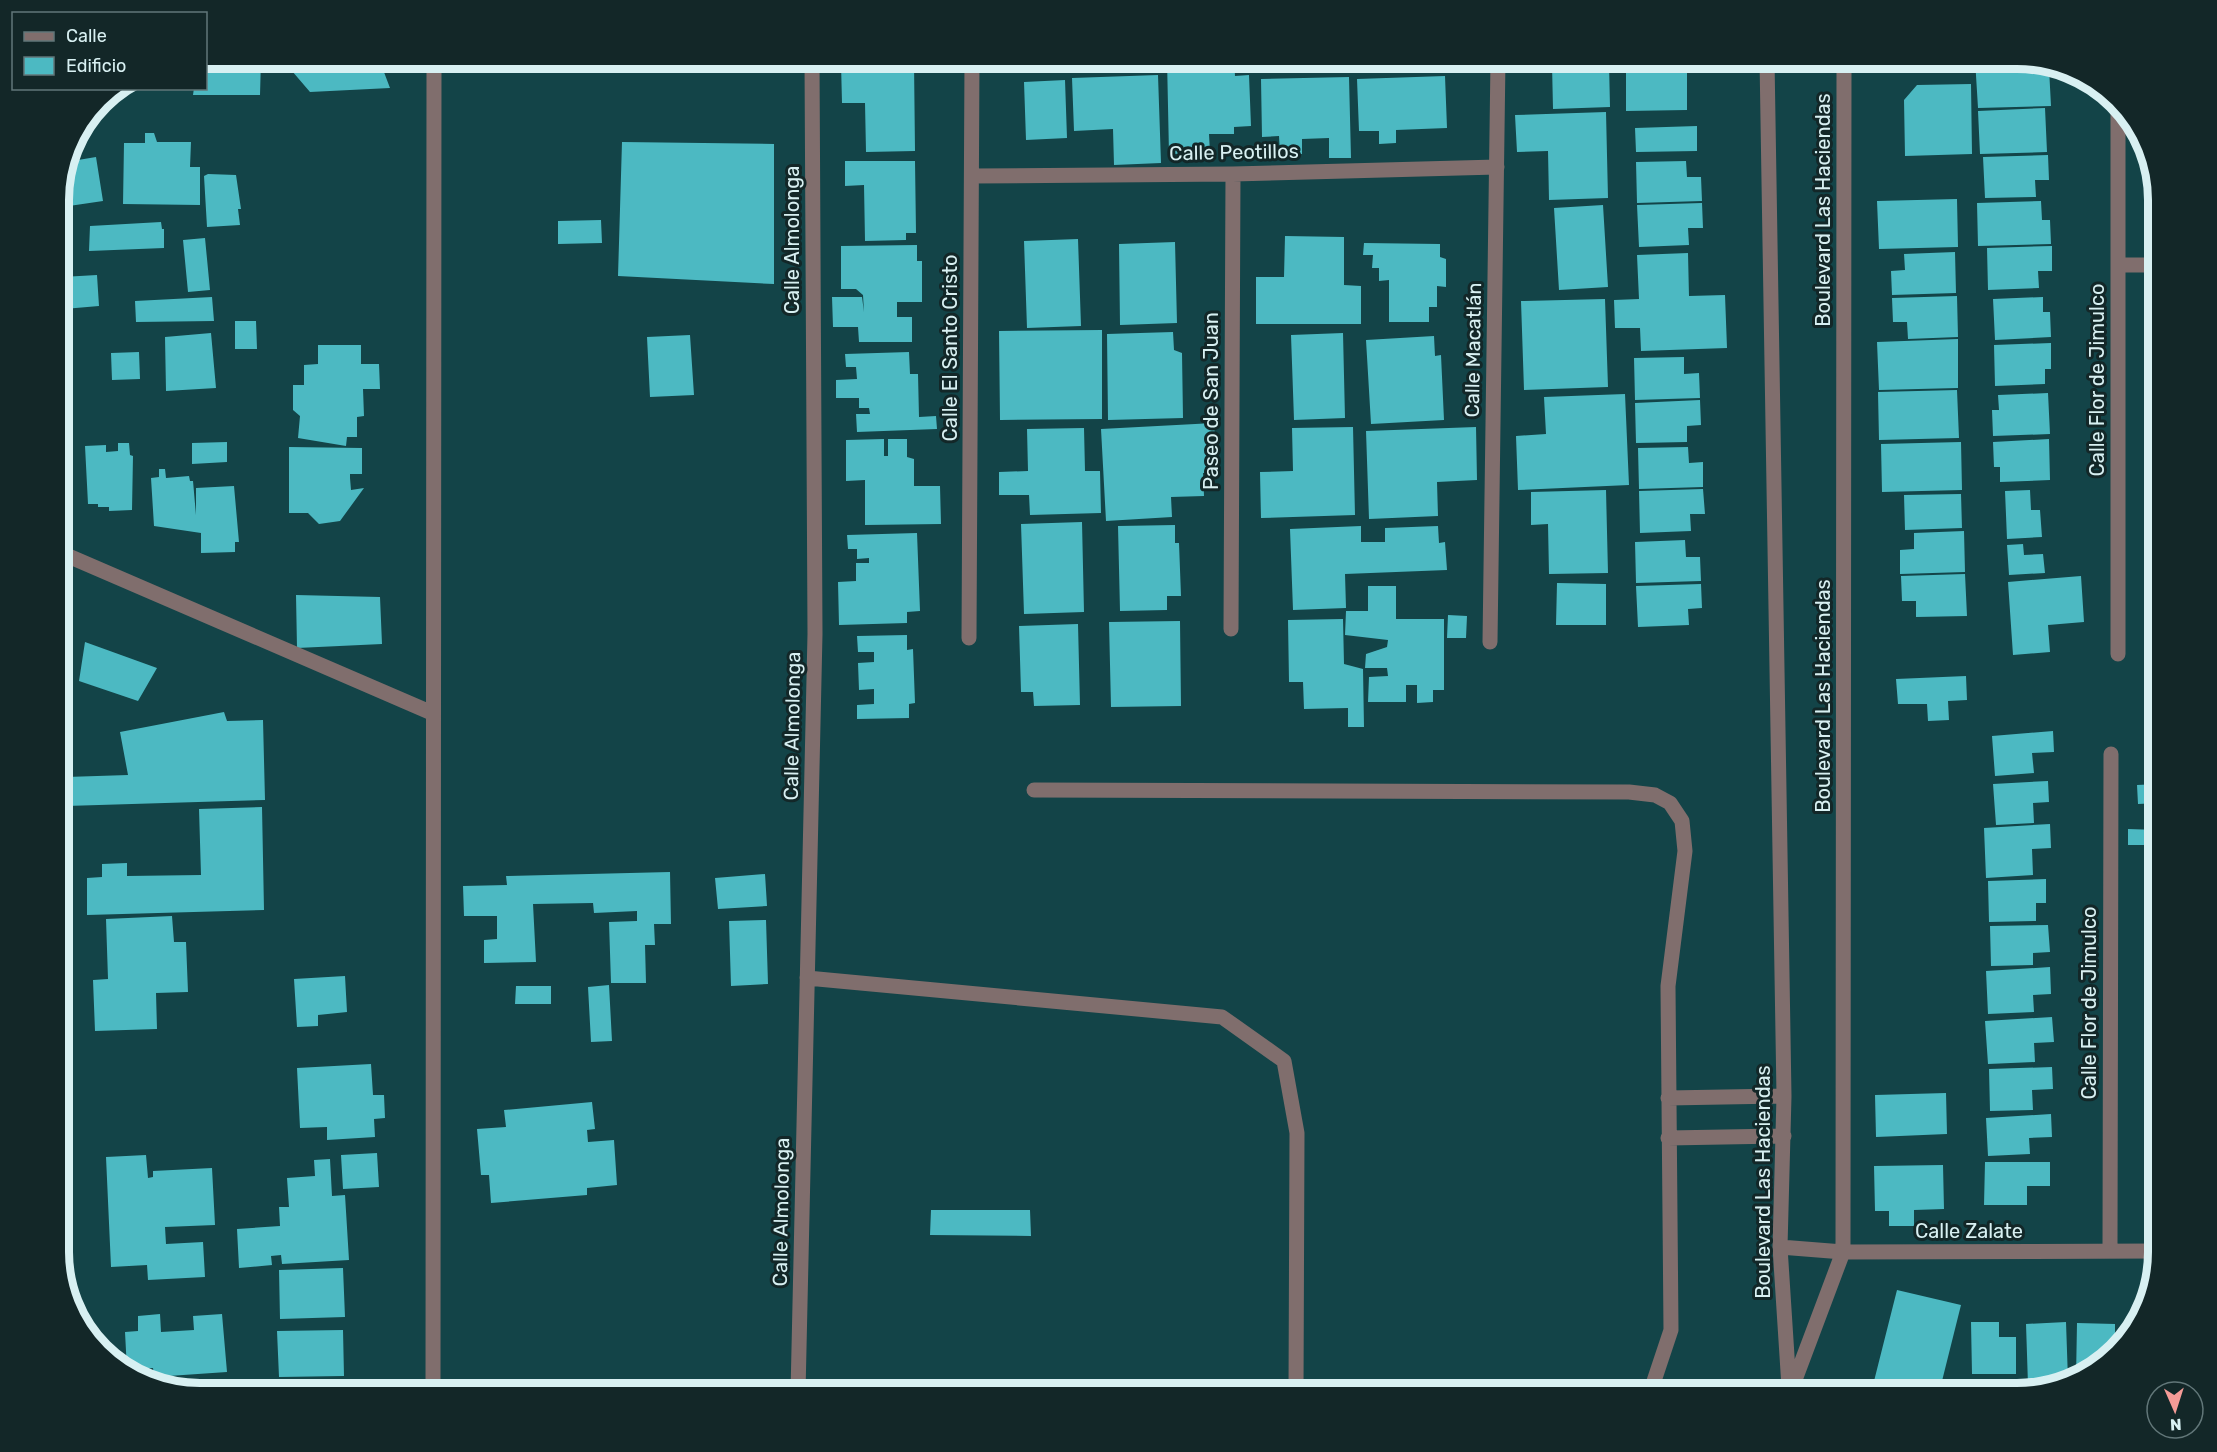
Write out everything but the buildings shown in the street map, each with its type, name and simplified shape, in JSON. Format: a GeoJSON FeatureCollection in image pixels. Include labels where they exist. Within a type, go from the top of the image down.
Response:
{"type":"FeatureCollection","features":[{"type":"Feature","properties":{"kind":"street"},"geometry":{"type":"LineString","coordinates":[[434,69],[435,617],[432,713],[434,1383]]}},
{"type":"Feature","properties":{"kind":"street","name":"Calle Almolonga"},"geometry":{"type":"LineString","coordinates":[[798,1383],[815,634],[812,69]]}},
{"type":"Feature","properties":{"kind":"street","name":"Calle El Santo Cristo"},"geometry":{"type":"LineString","coordinates":[[969,638],[972,69]]}},
{"type":"Feature","properties":{"kind":"street","name":"Calle Macatlán"},"geometry":{"type":"LineString","coordinates":[[1490,642],[1498,69]]}},
{"type":"Feature","properties":{"kind":"street","name":"Boulevard Las Haciendas"},"geometry":{"type":"LineString","coordinates":[[1767,69],[1784,1096],[1780,1247],[1789,1383]]}},
{"type":"Feature","properties":{"kind":"street","name":"Boulevard Las Haciendas"},"geometry":{"type":"LineString","coordinates":[[1794,1383],[1843,1252],[1844,69]]}},
{"type":"Feature","properties":{"kind":"street","name":"Calle Flor de Jimulco"},"geometry":{"type":"LineString","coordinates":[[2118,118],[2118,654]]}},
{"type":"Feature","properties":{"kind":"street","name":"Calle Peotillos"},"geometry":{"type":"LineString","coordinates":[[972,176],[1233,174],[1497,167]]}},
{"type":"Feature","properties":{"kind":"street","name":"Paseo de San Juan"},"geometry":{"type":"LineString","coordinates":[[1231,629],[1233,174]]}},
{"type":"Feature","properties":{"kind":"street"},"geometry":{"type":"LineString","coordinates":[[2118,265],[2148,265]]}},
{"type":"Feature","properties":{"kind":"street"},"geometry":{"type":"LineString","coordinates":[[69,556],[432,713]]}},
{"type":"Feature","properties":{"kind":"street","name":"Calle Flor de Jimulco"},"geometry":{"type":"LineString","coordinates":[[2110,1251],[2111,754]]}},
{"type":"Feature","properties":{"kind":"street"},"geometry":{"type":"LineString","coordinates":[[1034,790],[1629,792],[1655,795],[1670,803],[1682,821],[1684,851],[1668,986],[1671,1330],[1654,1383]]}},
{"type":"Feature","properties":{"kind":"street"},"geometry":{"type":"LineString","coordinates":[[807,978],[1222,1017],[1284,1061],[1297,1133],[1296,1383]]}},
{"type":"Feature","properties":{"kind":"street"},"geometry":{"type":"LineString","coordinates":[[1668,1098],[1784,1096]]}},
{"type":"Feature","properties":{"kind":"street"},"geometry":{"type":"LineString","coordinates":[[1668,1138],[1784,1136]]}},
{"type":"Feature","properties":{"kind":"street","name":"Calle Zalate"},"geometry":{"type":"LineString","coordinates":[[1780,1247],[1843,1252],[2148,1251]]}}]}
